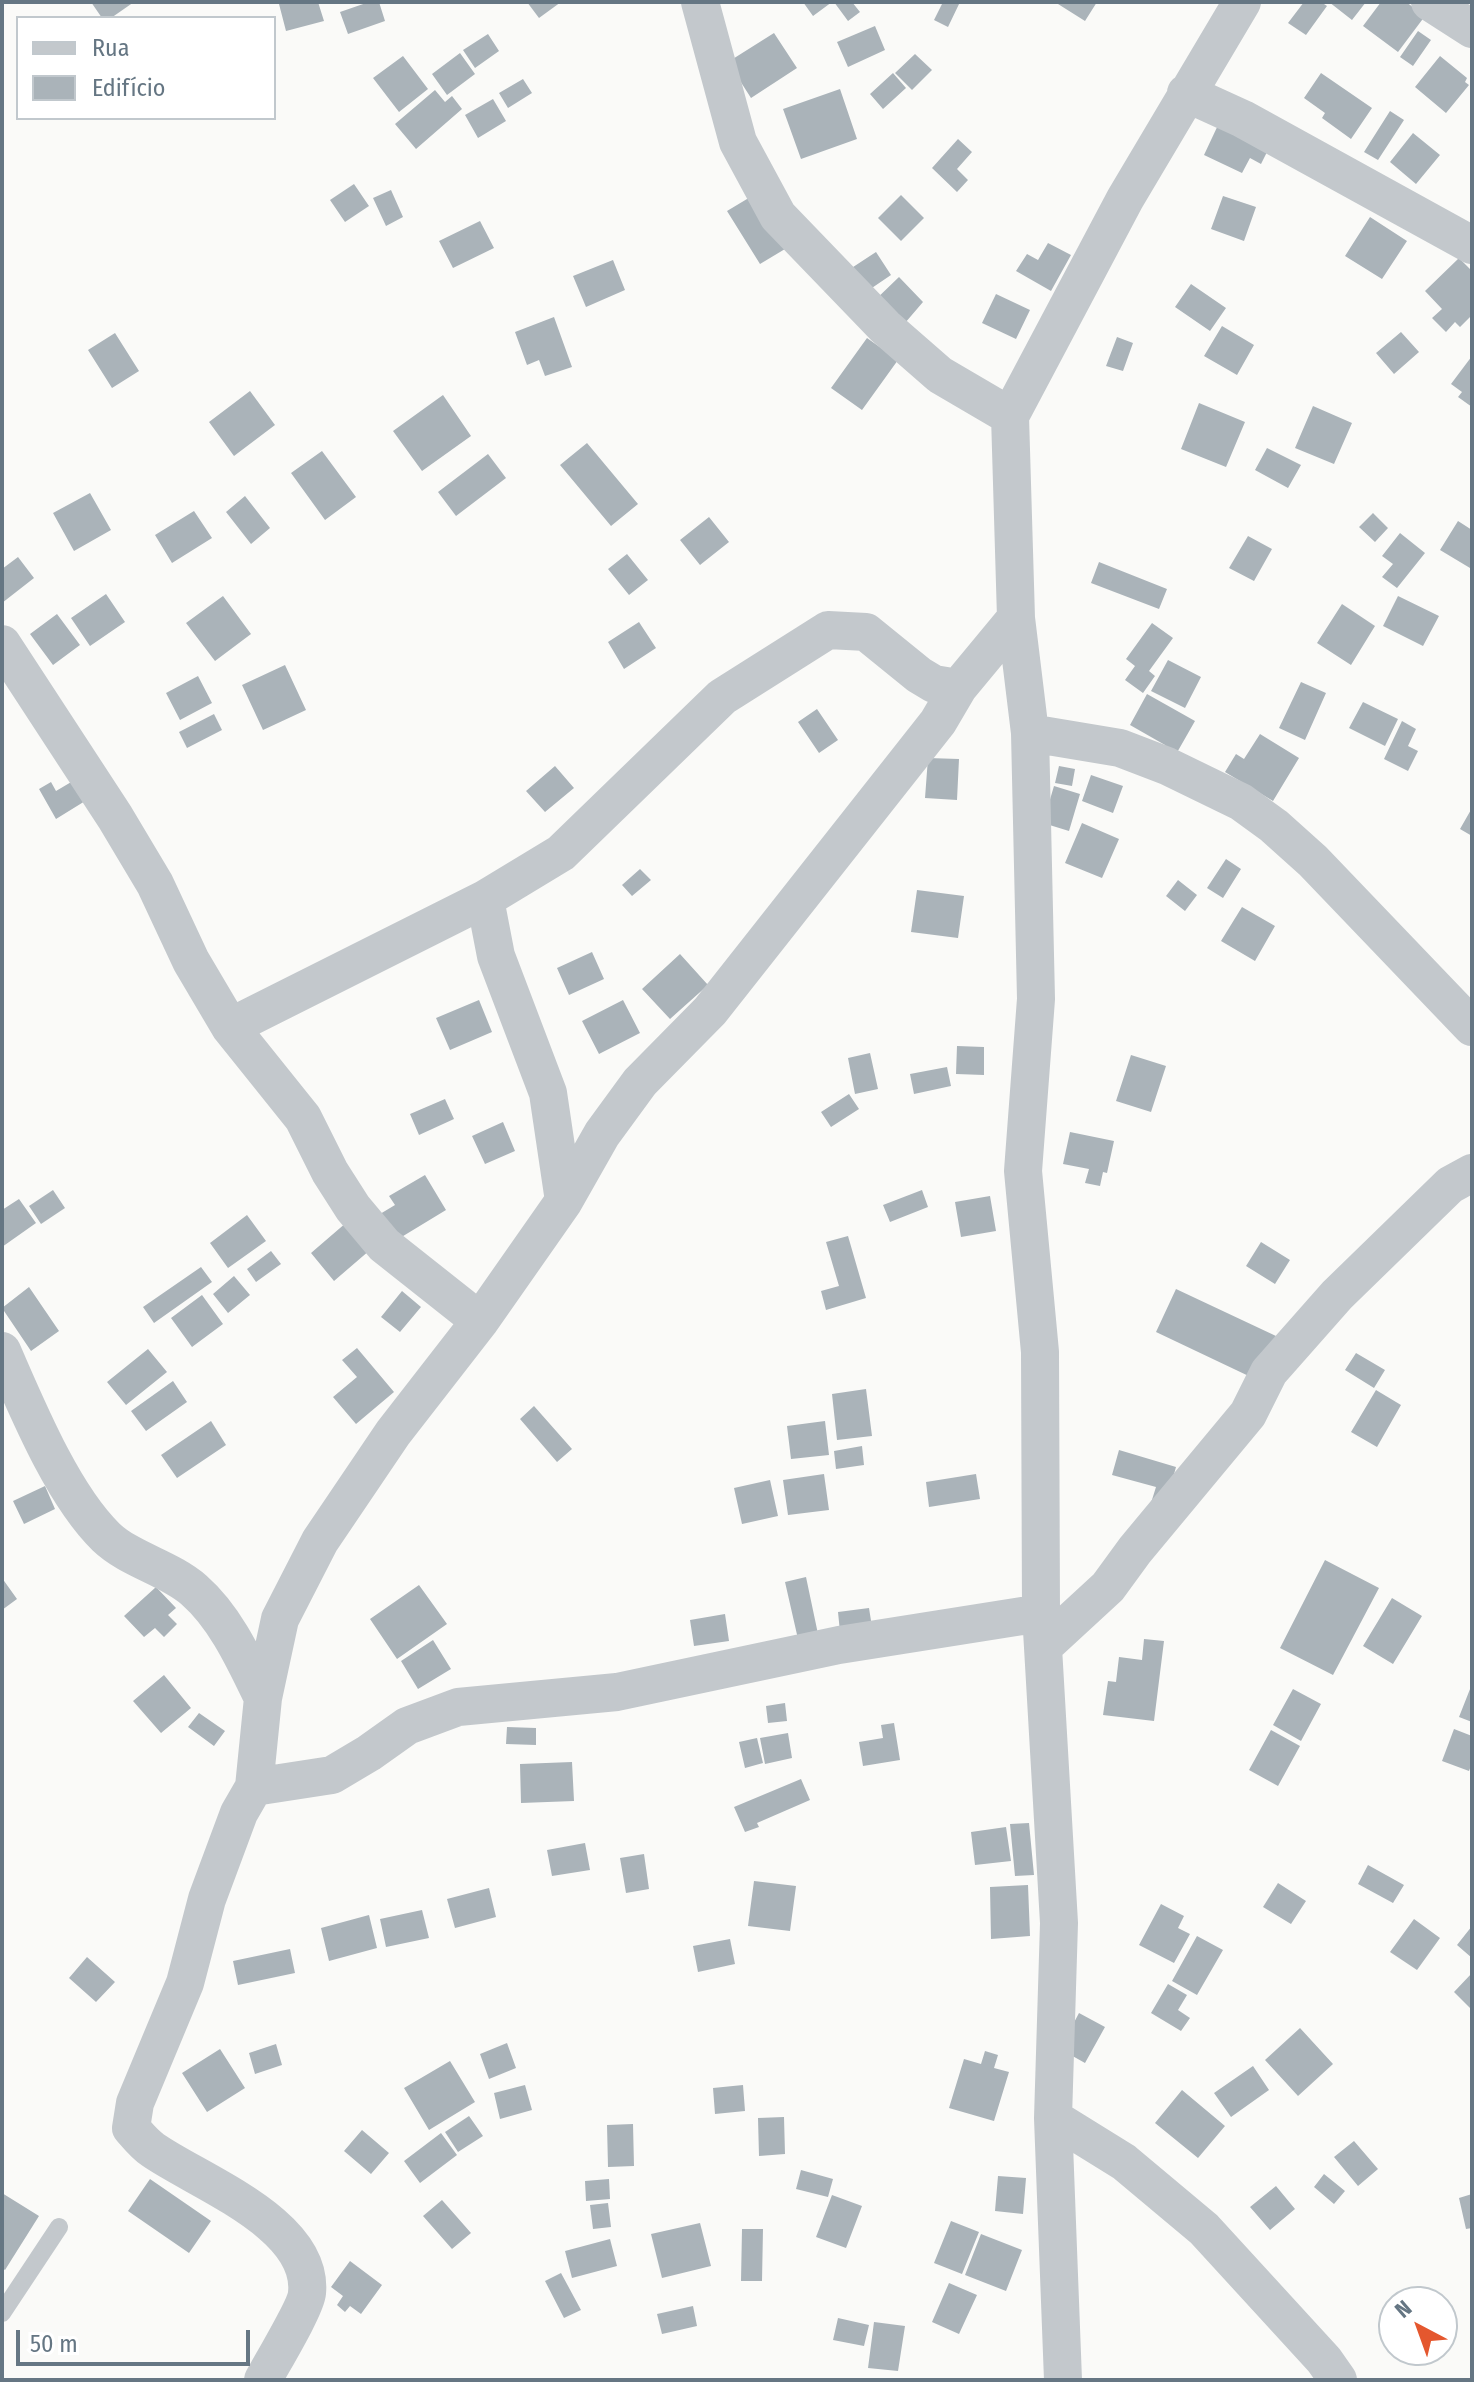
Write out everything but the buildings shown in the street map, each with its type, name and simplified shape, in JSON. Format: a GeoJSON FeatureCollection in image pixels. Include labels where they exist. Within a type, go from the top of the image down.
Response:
{"type":"FeatureCollection","features":[{"type":"Feature","properties":{"kind":"street"},"geometry":{"type":"LineString","coordinates":[[700,2],[738,142],[778,216],[876,317],[940,375],[1010,416]]}},
{"type":"Feature","properties":{"kind":"street"},"geometry":{"type":"LineString","coordinates":[[1063,2380],[1053,2118],[1059,1923],[1043,1629],[1040,1352],[1023,1171],[1036,999],[1030,733],[1016,618],[1010,416],[1125,199],[1242,2]]}},
{"type":"Feature","properties":{"kind":"street"},"geometry":{"type":"LineString","coordinates":[[1430,2],[1472,29]]}},
{"type":"Feature","properties":{"kind":"street"},"geometry":{"type":"LineString","coordinates":[[1186,93],[1243,119],[1472,245]]}},
{"type":"Feature","properties":{"kind":"street"},"geometry":{"type":"LineString","coordinates":[[263,2380],[307,2295],[305,2272],[293,2244],[269,2221],[149,2147],[131,2128],[135,2103],[185,1983],[207,1899],[239,1813],[254,1787],[263,1698],[280,1619],[320,1541],[393,1433],[480,1321],[564,1201],[602,1134],[640,1082],[710,1011],[767,942],[938,722],[958,688],[1016,618]]}},
{"type":"Feature","properties":{"kind":"street"},"geometry":{"type":"LineString","coordinates":[[230,1027],[485,899],[561,853],[722,697],[828,630],[866,632],[919,675],[934,684],[958,688]]}},
{"type":"Feature","properties":{"kind":"street"},"geometry":{"type":"LineString","coordinates":[[2,644],[77,755],[147,870],[191,961],[230,1027],[303,1118],[330,1172],[353,1208],[384,1245],[480,1321]]}},
{"type":"Feature","properties":{"kind":"street"},"geometry":{"type":"LineString","coordinates":[[1030,733],[1120,748],[1167,766],[1241,802],[1313,861],[1472,1027]]}},
{"type":"Feature","properties":{"kind":"street"},"geometry":{"type":"LineString","coordinates":[[485,899],[496,956],[548,1093],[564,1201]]}},
{"type":"Feature","properties":{"kind":"street"},"geometry":{"type":"LineString","coordinates":[[254,1787],[332,1775],[407,1726],[458,1707],[617,1692],[839,1645],[1043,1629],[1108,1587],[1248,1414],[1269,1372],[1337,1295],[1450,1185],[1472,1173]]}},
{"type":"Feature","properties":{"kind":"street"},"geometry":{"type":"LineString","coordinates":[[2,1351],[47,1447],[87,1516],[109,1539],[194,1590],[225,1627],[263,1698]]}},
{"type":"Feature","properties":{"kind":"street"},"geometry":{"type":"LineString","coordinates":[[1053,2118],[1124,2162],[1204,2229],[1323,2373]]}},
{"type":"Feature","properties":{"kind":"lane"},"geometry":{"type":"LineString","coordinates":[[2,2313],[59,2227]]}}]}
